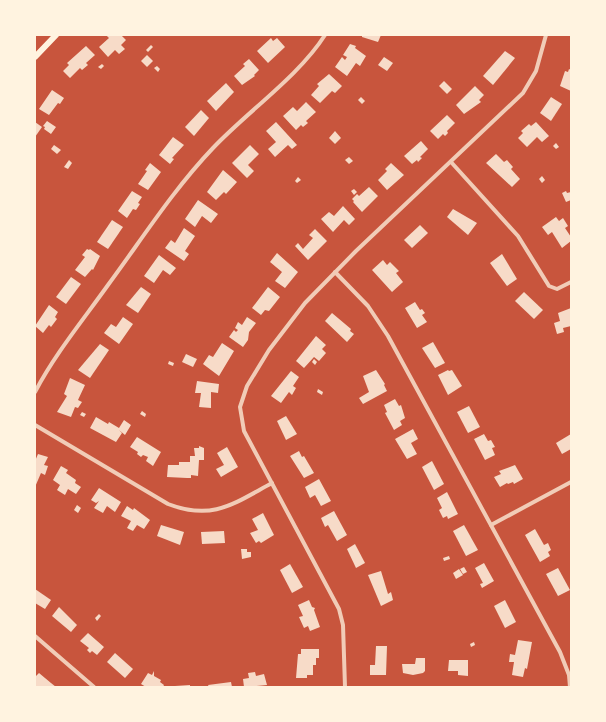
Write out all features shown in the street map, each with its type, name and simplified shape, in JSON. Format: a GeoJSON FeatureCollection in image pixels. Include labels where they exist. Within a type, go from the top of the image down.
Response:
{"type":"FeatureCollection","features":[{"type":"Feature","properties":{"kind":"main road"},"geometry":{"type":"LineString","coordinates":[[35,57],[56,35]]}},
{"type":"Feature","properties":{"kind":"street"},"geometry":{"type":"LineString","coordinates":[[35,392],[93,305],[167,203],[196,167],[230,130],[312,53],[325,35]]}},
{"type":"Feature","properties":{"kind":"street"},"geometry":{"type":"LineString","coordinates":[[345,687],[343,625],[339,609],[244,431],[240,415],[242,396],[250,380],[286,328],[335,272],[523,93],[536,71],[546,35]]}},
{"type":"Feature","properties":{"kind":"street"},"geometry":{"type":"LineString","coordinates":[[451,162],[514,231],[549,286],[557,289],[571,282]]}},
{"type":"Feature","properties":{"kind":"street"},"geometry":{"type":"LineString","coordinates":[[335,272],[368,306],[388,336],[566,665],[570,687]]}},
{"type":"Feature","properties":{"kind":"street"},"geometry":{"type":"LineString","coordinates":[[35,425],[168,504],[195,512],[214,510],[233,504],[272,483]]}},
{"type":"Feature","properties":{"kind":"street"},"geometry":{"type":"LineString","coordinates":[[491,525],[571,482]]}},
{"type":"Feature","properties":{"kind":"street"},"geometry":{"type":"LineString","coordinates":[[35,636],[94,687]]}},
{"type":"Feature","properties":{"kind":"building"},"geometry":{"type":"Polygon","coordinates":[[[106,35],[121,35],[126,40],[121,45],[125,49],[119,54],[115,50],[108,57],[99,47],[109,38],[106,35]]]}},
{"type":"Feature","properties":{"kind":"building"},"geometry":{"type":"Polygon","coordinates":[[[362,35],[381,35],[378,42],[362,37],[362,35]]]}},
{"type":"Feature","properties":{"kind":"building"},"geometry":{"type":"Polygon","coordinates":[[[271,38],[273,41],[277,38],[285,47],[268,63],[257,51],[271,38]]]}},
{"type":"Feature","properties":{"kind":"building"},"geometry":{"type":"Polygon","coordinates":[[[350,44],[356,46],[355,48],[366,56],[360,66],[356,63],[347,76],[335,67],[342,57],[345,60],[347,57],[343,55],[350,44]]]}},
{"type":"Feature","properties":{"kind":"building"},"geometry":{"type":"Polygon","coordinates":[[[151,45],[153,47],[148,52],[146,50],[151,45]]]}},
{"type":"Feature","properties":{"kind":"building"},"geometry":{"type":"Polygon","coordinates":[[[86,46],[95,55],[86,63],[88,65],[82,70],[80,68],[70,78],[63,71],[69,65],[67,63],[86,46]]]}},
{"type":"Feature","properties":{"kind":"building"},"geometry":{"type":"Polygon","coordinates":[[[505,51],[515,58],[493,85],[483,76],[505,51]]]}},
{"type":"Feature","properties":{"kind":"building"},"geometry":{"type":"Polygon","coordinates":[[[147,55],[153,61],[147,67],[141,61],[147,55]]]}},
{"type":"Feature","properties":{"kind":"building"},"geometry":{"type":"Polygon","coordinates":[[[384,57],[393,63],[387,71],[378,65],[384,57]]]}},
{"type":"Feature","properties":{"kind":"building"},"geometry":{"type":"Polygon","coordinates":[[[249,59],[259,70],[254,75],[255,76],[242,85],[234,76],[245,66],[243,64],[249,59]]]}},
{"type":"Feature","properties":{"kind":"building"},"geometry":{"type":"Polygon","coordinates":[[[102,64],[104,66],[101,69],[98,67],[102,64]]]}},
{"type":"Feature","properties":{"kind":"building"},"geometry":{"type":"Polygon","coordinates":[[[157,66],[160,69],[158,72],[154,68],[157,66]]]}},
{"type":"Feature","properties":{"kind":"building"},"geometry":{"type":"Polygon","coordinates":[[[569,69],[571,70],[571,91],[560,86],[565,71],[568,72],[569,69]]]}},
{"type":"Feature","properties":{"kind":"building"},"geometry":{"type":"Polygon","coordinates":[[[329,74],[342,86],[335,93],[332,91],[320,103],[311,95],[319,86],[317,84],[329,74]]]}},
{"type":"Feature","properties":{"kind":"building"},"geometry":{"type":"Polygon","coordinates":[[[444,81],[452,89],[447,94],[439,86],[444,81]]]}},
{"type":"Feature","properties":{"kind":"building"},"geometry":{"type":"Polygon","coordinates":[[[226,83],[234,92],[216,111],[207,101],[226,83]]]}},
{"type":"Feature","properties":{"kind":"building"},"geometry":{"type":"Polygon","coordinates":[[[475,86],[484,95],[479,100],[481,102],[464,114],[456,105],[475,86]]]}},
{"type":"Feature","properties":{"kind":"building"},"geometry":{"type":"Polygon","coordinates":[[[52,90],[64,98],[49,115],[39,109],[52,90]]]}},
{"type":"Feature","properties":{"kind":"building"},"geometry":{"type":"Polygon","coordinates":[[[361,97],[365,101],[362,104],[358,100],[361,97]]]}},
{"type":"Feature","properties":{"kind":"building"},"geometry":{"type":"Polygon","coordinates":[[[551,97],[562,104],[551,121],[540,113],[551,97]]]}},
{"type":"Feature","properties":{"kind":"building"},"geometry":{"type":"Polygon","coordinates":[[[306,102],[316,112],[306,121],[308,123],[303,127],[301,125],[296,130],[283,116],[293,107],[297,111],[306,102]]]}},
{"type":"Feature","properties":{"kind":"building"},"geometry":{"type":"Polygon","coordinates":[[[201,110],[209,118],[194,136],[185,127],[201,110]]]}},
{"type":"Feature","properties":{"kind":"building"},"geometry":{"type":"Polygon","coordinates":[[[447,115],[455,123],[447,131],[448,133],[445,136],[443,134],[438,139],[430,131],[447,115]]]}},
{"type":"Feature","properties":{"kind":"building"},"geometry":{"type":"Polygon","coordinates":[[[47,121],[56,127],[51,134],[44,129],[45,127],[43,126],[47,121]]]}},
{"type":"Feature","properties":{"kind":"building"},"geometry":{"type":"Polygon","coordinates":[[[35,122],[42,127],[35,137],[35,122]]]}},
{"type":"Feature","properties":{"kind":"building"},"geometry":{"type":"Polygon","coordinates":[[[276,122],[297,145],[292,149],[288,145],[275,157],[268,149],[276,142],[266,131],[276,122]]]}},
{"type":"Feature","properties":{"kind":"building"},"geometry":{"type":"Polygon","coordinates":[[[536,122],[549,136],[542,142],[537,137],[527,147],[518,138],[523,133],[521,131],[529,124],[531,126],[536,122]]]}},
{"type":"Feature","properties":{"kind":"building"},"geometry":{"type":"Polygon","coordinates":[[[335,131],[341,138],[335,144],[329,138],[335,131]]]}},
{"type":"Feature","properties":{"kind":"building"},"geometry":{"type":"Polygon","coordinates":[[[173,137],[184,145],[172,158],[174,159],[170,164],[159,155],[173,137]]]}},
{"type":"Feature","properties":{"kind":"building"},"geometry":{"type":"Polygon","coordinates":[[[421,141],[428,149],[420,157],[422,158],[418,162],[417,160],[412,164],[404,156],[421,141]]]}},
{"type":"Feature","properties":{"kind":"building"},"geometry":{"type":"Polygon","coordinates":[[[556,143],[559,147],[556,149],[553,146],[556,143]]]}},
{"type":"Feature","properties":{"kind":"building"},"geometry":{"type":"Polygon","coordinates":[[[54,145],[61,150],[57,154],[51,149],[54,145]]]}},
{"type":"Feature","properties":{"kind":"building"},"geometry":{"type":"Polygon","coordinates":[[[250,145],[259,154],[248,165],[254,171],[247,178],[232,163],[250,145]]]}},
{"type":"Feature","properties":{"kind":"building"},"geometry":{"type":"Polygon","coordinates":[[[496,154],[504,162],[507,160],[513,167],[511,169],[520,179],[512,187],[486,163],[496,154]]]}},
{"type":"Feature","properties":{"kind":"building"},"geometry":{"type":"Polygon","coordinates":[[[349,157],[353,161],[349,164],[345,160],[349,157]]]}},
{"type":"Feature","properties":{"kind":"building"},"geometry":{"type":"Polygon","coordinates":[[[69,160],[72,163],[68,169],[64,167],[69,160]]]}},
{"type":"Feature","properties":{"kind":"building"},"geometry":{"type":"Polygon","coordinates":[[[150,163],[161,172],[148,190],[138,184],[147,171],[145,170],[150,163]]]}},
{"type":"Feature","properties":{"kind":"building"},"geometry":{"type":"Polygon","coordinates":[[[391,163],[404,175],[387,190],[378,180],[387,171],[385,169],[391,163]]]}},
{"type":"Feature","properties":{"kind":"building"},"geometry":{"type":"Polygon","coordinates":[[[223,170],[237,182],[226,194],[224,192],[216,200],[207,192],[223,170]]]}},
{"type":"Feature","properties":{"kind":"building"},"geometry":{"type":"Polygon","coordinates":[[[542,176],[545,180],[542,183],[539,179],[542,176]]]}},
{"type":"Feature","properties":{"kind":"building"},"geometry":{"type":"Polygon","coordinates":[[[298,177],[301,180],[297,183],[295,181],[298,177]]]}},
{"type":"Feature","properties":{"kind":"building"},"geometry":{"type":"Polygon","coordinates":[[[369,187],[378,196],[362,212],[352,199],[357,194],[359,196],[369,187]]]}},
{"type":"Feature","properties":{"kind":"building"},"geometry":{"type":"Polygon","coordinates":[[[354,189],[357,192],[354,195],[351,191],[354,189]]]}},
{"type":"Feature","properties":{"kind":"building"},"geometry":{"type":"Polygon","coordinates":[[[132,191],[142,197],[136,210],[133,209],[127,218],[118,211],[132,191]]]}},
{"type":"Feature","properties":{"kind":"building"},"geometry":{"type":"Polygon","coordinates":[[[566,191],[567,193],[571,192],[571,200],[566,202],[562,193],[566,191]]]}},
{"type":"Feature","properties":{"kind":"building"},"geometry":{"type":"Polygon","coordinates":[[[198,200],[218,214],[211,223],[202,216],[195,227],[185,219],[198,200]]]}},
{"type":"Feature","properties":{"kind":"building"},"geometry":{"type":"Polygon","coordinates":[[[343,206],[355,219],[349,225],[344,220],[333,232],[321,219],[329,212],[334,216],[343,206]]]}},
{"type":"Feature","properties":{"kind":"building"},"geometry":{"type":"Polygon","coordinates":[[[453,209],[477,223],[468,235],[447,217],[453,209]]]}},
{"type":"Feature","properties":{"kind":"building"},"geometry":{"type":"Polygon","coordinates":[[[556,217],[559,221],[563,218],[568,226],[565,228],[571,237],[571,241],[562,248],[552,232],[548,235],[542,227],[556,217]]]}},
{"type":"Feature","properties":{"kind":"building"},"geometry":{"type":"Polygon","coordinates":[[[112,220],[123,227],[108,249],[97,242],[112,220]]]}},
{"type":"Feature","properties":{"kind":"building"},"geometry":{"type":"Polygon","coordinates":[[[420,225],[428,233],[412,248],[404,240],[420,225]]]}},
{"type":"Feature","properties":{"kind":"building"},"geometry":{"type":"Polygon","coordinates":[[[184,228],[195,236],[185,251],[189,254],[184,261],[165,248],[171,240],[175,243],[184,228]]]}},
{"type":"Feature","properties":{"kind":"building"},"geometry":{"type":"Polygon","coordinates":[[[315,229],[327,241],[308,260],[295,246],[298,243],[303,249],[313,238],[309,235],[315,229]]]}},
{"type":"Feature","properties":{"kind":"building"},"geometry":{"type":"Polygon","coordinates":[[[87,249],[90,249],[100,256],[93,270],[92,269],[85,277],[75,270],[85,257],[82,255],[87,249]]]}},
{"type":"Feature","properties":{"kind":"building"},"geometry":{"type":"Polygon","coordinates":[[[277,253],[298,272],[285,288],[275,281],[282,272],[270,262],[277,253]]]}},
{"type":"Feature","properties":{"kind":"building"},"geometry":{"type":"Polygon","coordinates":[[[502,254],[517,279],[507,286],[490,263],[502,254]]]}},
{"type":"Feature","properties":{"kind":"building"},"geometry":{"type":"Polygon","coordinates":[[[159,255],[176,268],[170,275],[163,270],[154,283],[144,276],[159,255]]]}},
{"type":"Feature","properties":{"kind":"building"},"geometry":{"type":"Polygon","coordinates":[[[383,260],[387,265],[390,262],[399,271],[396,273],[403,282],[392,292],[372,270],[383,260]]]}},
{"type":"Feature","properties":{"kind":"building"},"geometry":{"type":"Polygon","coordinates":[[[71,277],[81,284],[66,304],[56,297],[71,277]]]}},
{"type":"Feature","properties":{"kind":"building"},"geometry":{"type":"Polygon","coordinates":[[[141,287],[151,294],[138,313],[126,305],[141,287]]]}},
{"type":"Feature","properties":{"kind":"building"},"geometry":{"type":"Polygon","coordinates":[[[268,287],[280,297],[269,311],[265,310],[261,315],[252,308],[268,287]]]}},
{"type":"Feature","properties":{"kind":"building"},"geometry":{"type":"Polygon","coordinates":[[[524,292],[543,310],[534,319],[515,301],[524,292]]]}},
{"type":"Feature","properties":{"kind":"building"},"geometry":{"type":"Polygon","coordinates":[[[415,302],[420,310],[422,309],[425,313],[422,315],[427,322],[417,328],[405,308],[415,302]]]}},
{"type":"Feature","properties":{"kind":"building"},"geometry":{"type":"Polygon","coordinates":[[[49,305],[58,312],[55,317],[57,319],[51,327],[49,325],[43,333],[35,326],[49,305]]]}},
{"type":"Feature","properties":{"kind":"building"},"geometry":{"type":"Polygon","coordinates":[[[571,308],[571,326],[563,328],[564,332],[557,334],[554,323],[560,321],[558,313],[571,308]]]}},
{"type":"Feature","properties":{"kind":"building"},"geometry":{"type":"Polygon","coordinates":[[[332,313],[351,329],[350,331],[354,334],[347,342],[325,321],[332,313]]]}},
{"type":"Feature","properties":{"kind":"building"},"geometry":{"type":"Polygon","coordinates":[[[123,317],[133,324],[119,344],[104,333],[111,324],[116,327],[123,317]]]}},
{"type":"Feature","properties":{"kind":"building"},"geometry":{"type":"Polygon","coordinates":[[[247,317],[256,323],[249,332],[248,340],[243,347],[229,337],[234,330],[236,332],[238,330],[235,328],[238,322],[242,325],[247,317]]]}},
{"type":"Feature","properties":{"kind":"building"},"geometry":{"type":"Polygon","coordinates":[[[316,336],[326,345],[322,349],[326,353],[319,361],[314,357],[304,368],[296,361],[316,336]]]}},
{"type":"Feature","properties":{"kind":"building"},"geometry":{"type":"Polygon","coordinates":[[[433,342],[445,363],[435,368],[422,348],[433,342]]]}},
{"type":"Feature","properties":{"kind":"building"},"geometry":{"type":"Polygon","coordinates":[[[222,343],[234,351],[219,376],[203,364],[209,355],[213,357],[222,343]]]}},
{"type":"Feature","properties":{"kind":"building"},"geometry":{"type":"Polygon","coordinates":[[[100,344],[109,350],[90,378],[78,370],[100,344]]]}},
{"type":"Feature","properties":{"kind":"building"},"geometry":{"type":"Polygon","coordinates":[[[186,354],[197,359],[193,367],[182,362],[186,354]]]}},
{"type":"Feature","properties":{"kind":"building"},"geometry":{"type":"Polygon","coordinates":[[[314,359],[317,362],[315,365],[312,362],[314,359]]]}},
{"type":"Feature","properties":{"kind":"building"},"geometry":{"type":"Polygon","coordinates":[[[169,361],[174,363],[173,366],[168,364],[169,361]]]}},
{"type":"Feature","properties":{"kind":"building"},"geometry":{"type":"Polygon","coordinates":[[[376,370],[385,384],[384,385],[387,391],[363,404],[359,398],[369,392],[363,376],[376,370]]]}},
{"type":"Feature","properties":{"kind":"building"},"geometry":{"type":"Polygon","coordinates":[[[448,370],[452,370],[462,386],[448,395],[438,375],[448,370]]]}},
{"type":"Feature","properties":{"kind":"building"},"geometry":{"type":"Polygon","coordinates":[[[291,371],[299,377],[293,386],[296,388],[292,395],[289,392],[281,403],[271,396],[291,371]]]}},
{"type":"Feature","properties":{"kind":"building"},"geometry":{"type":"Polygon","coordinates":[[[70,378],[85,385],[78,400],[82,402],[78,408],[75,407],[71,417],[57,412],[67,396],[64,394],[70,378]]]}},
{"type":"Feature","properties":{"kind":"building"},"geometry":{"type":"Polygon","coordinates":[[[197,381],[219,384],[218,393],[211,392],[211,408],[199,407],[201,393],[195,393],[197,381]]]}},
{"type":"Feature","properties":{"kind":"building"},"geometry":{"type":"Polygon","coordinates":[[[318,389],[323,392],[322,395],[317,392],[318,389]]]}},
{"type":"Feature","properties":{"kind":"building"},"geometry":{"type":"Polygon","coordinates":[[[395,399],[399,406],[401,405],[405,418],[400,421],[402,425],[394,430],[385,413],[387,412],[384,405],[395,399]]]}},
{"type":"Feature","properties":{"kind":"building"},"geometry":{"type":"Polygon","coordinates":[[[469,406],[480,427],[468,433],[457,412],[469,406]]]}},
{"type":"Feature","properties":{"kind":"building"},"geometry":{"type":"Polygon","coordinates":[[[142,411],[146,414],[145,417],[140,414],[142,411]]]}},
{"type":"Feature","properties":{"kind":"building"},"geometry":{"type":"Polygon","coordinates":[[[82,412],[86,414],[84,417],[80,415],[82,412]]]}},
{"type":"Feature","properties":{"kind":"building"},"geometry":{"type":"Polygon","coordinates":[[[286,416],[297,434],[286,440],[277,421],[286,416]]]}},
{"type":"Feature","properties":{"kind":"building"},"geometry":{"type":"Polygon","coordinates":[[[96,417],[119,428],[124,420],[131,425],[125,435],[119,430],[122,433],[116,442],[90,428],[96,417]]]}},
{"type":"Feature","properties":{"kind":"building"},"geometry":{"type":"Polygon","coordinates":[[[413,429],[418,439],[411,443],[417,454],[407,459],[395,439],[413,429]]]}},
{"type":"Feature","properties":{"kind":"building"},"geometry":{"type":"Polygon","coordinates":[[[484,434],[488,441],[491,440],[495,447],[492,448],[495,455],[485,460],[474,439],[484,434]]]}},
{"type":"Feature","properties":{"kind":"building"},"geometry":{"type":"Polygon","coordinates":[[[571,434],[571,449],[562,454],[556,443],[571,434]]]}},
{"type":"Feature","properties":{"kind":"building"},"geometry":{"type":"Polygon","coordinates":[[[137,437],[161,452],[153,466],[146,461],[148,457],[143,455],[141,457],[137,454],[138,452],[130,447],[137,437]]]}},
{"type":"Feature","properties":{"kind":"building"},"geometry":{"type":"Polygon","coordinates":[[[199,446],[204,448],[204,460],[199,460],[198,476],[191,475],[191,478],[167,477],[168,465],[179,465],[179,462],[190,462],[190,456],[195,456],[194,448],[199,448],[199,446]]]}},
{"type":"Feature","properties":{"kind":"building"},"geometry":{"type":"Polygon","coordinates":[[[227,447],[238,467],[221,477],[216,469],[224,465],[217,453],[227,447]]]}},
{"type":"Feature","properties":{"kind":"building"},"geometry":{"type":"Polygon","coordinates":[[[299,451],[302,457],[304,456],[314,473],[304,478],[290,456],[299,451]]]}},
{"type":"Feature","properties":{"kind":"building"},"geometry":{"type":"Polygon","coordinates":[[[38,454],[48,457],[44,465],[48,466],[45,475],[41,473],[35,487],[35,461],[38,454]]]}},
{"type":"Feature","properties":{"kind":"building"},"geometry":{"type":"Polygon","coordinates":[[[432,461],[444,484],[434,490],[422,467],[432,461]]]}},
{"type":"Feature","properties":{"kind":"building"},"geometry":{"type":"Polygon","coordinates":[[[515,465],[523,479],[514,484],[513,482],[507,483],[500,487],[494,477],[501,474],[499,471],[515,465]]]}},
{"type":"Feature","properties":{"kind":"building"},"geometry":{"type":"Polygon","coordinates":[[[61,466],[68,470],[66,473],[76,480],[75,483],[81,487],[76,494],[68,489],[65,495],[57,490],[60,485],[53,480],[61,466]]]}},
{"type":"Feature","properties":{"kind":"building"},"geometry":{"type":"Polygon","coordinates":[[[319,479],[331,501],[321,506],[315,495],[310,498],[305,487],[319,479]]]}},
{"type":"Feature","properties":{"kind":"building"},"geometry":{"type":"Polygon","coordinates":[[[99,488],[121,502],[115,512],[107,506],[103,513],[94,508],[99,501],[96,503],[91,500],[99,488]]]}},
{"type":"Feature","properties":{"kind":"building"},"geometry":{"type":"Polygon","coordinates":[[[447,492],[458,514],[448,519],[447,516],[443,518],[439,510],[442,508],[437,498],[447,492]]]}},
{"type":"Feature","properties":{"kind":"building"},"geometry":{"type":"Polygon","coordinates":[[[77,505],[81,508],[78,513],[74,510],[77,505]]]}},
{"type":"Feature","properties":{"kind":"building"},"geometry":{"type":"Polygon","coordinates":[[[127,506],[133,510],[134,508],[150,520],[144,529],[137,525],[133,531],[127,528],[131,521],[121,516],[127,506]]]}},
{"type":"Feature","properties":{"kind":"building"},"geometry":{"type":"Polygon","coordinates":[[[334,511],[347,535],[337,541],[328,525],[325,527],[321,518],[334,511]]]}},
{"type":"Feature","properties":{"kind":"building"},"geometry":{"type":"Polygon","coordinates":[[[263,513],[274,535],[261,543],[259,541],[256,543],[250,533],[258,530],[252,519],[263,513]]]}},
{"type":"Feature","properties":{"kind":"building"},"geometry":{"type":"Polygon","coordinates":[[[161,525],[184,532],[180,545],[157,536],[161,525]]]}},
{"type":"Feature","properties":{"kind":"building"},"geometry":{"type":"Polygon","coordinates":[[[464,525],[478,550],[466,556],[453,531],[464,525]]]}},
{"type":"Feature","properties":{"kind":"building"},"geometry":{"type":"Polygon","coordinates":[[[535,529],[544,545],[548,543],[551,550],[548,552],[550,556],[540,562],[525,535],[535,529]]]}},
{"type":"Feature","properties":{"kind":"building"},"geometry":{"type":"Polygon","coordinates":[[[224,531],[225,543],[202,544],[201,532],[224,531]]]}},
{"type":"Feature","properties":{"kind":"building"},"geometry":{"type":"Polygon","coordinates":[[[355,544],[365,563],[356,568],[347,549],[355,544]]]}},
{"type":"Feature","properties":{"kind":"building"},"geometry":{"type":"Polygon","coordinates":[[[241,549],[247,549],[247,552],[251,552],[251,557],[242,559],[241,549]]]}},
{"type":"Feature","properties":{"kind":"building"},"geometry":{"type":"Polygon","coordinates":[[[449,556],[450,559],[444,561],[443,558],[449,556]]]}},
{"type":"Feature","properties":{"kind":"building"},"geometry":{"type":"Polygon","coordinates":[[[484,563],[494,581],[482,588],[480,584],[483,583],[475,568],[484,563]]]}},
{"type":"Feature","properties":{"kind":"building"},"geometry":{"type":"Polygon","coordinates":[[[290,564],[303,587],[292,593],[280,570],[290,564]]]}},
{"type":"Feature","properties":{"kind":"building"},"geometry":{"type":"Polygon","coordinates":[[[464,567],[467,572],[463,574],[460,569],[464,567]]]}},
{"type":"Feature","properties":{"kind":"building"},"geometry":{"type":"Polygon","coordinates":[[[558,568],[570,590],[558,596],[546,574],[558,568]]]}},
{"type":"Feature","properties":{"kind":"building"},"geometry":{"type":"Polygon","coordinates":[[[459,569],[463,575],[456,579],[453,573],[459,569]]]}},
{"type":"Feature","properties":{"kind":"building"},"geometry":{"type":"Polygon","coordinates":[[[381,571],[388,594],[391,592],[393,600],[381,606],[368,575],[381,571]]]}},
{"type":"Feature","properties":{"kind":"building"},"geometry":{"type":"Polygon","coordinates":[[[35,589],[51,600],[45,609],[35,603],[35,589]]]}},
{"type":"Feature","properties":{"kind":"building"},"geometry":{"type":"Polygon","coordinates":[[[309,600],[312,607],[315,608],[314,610],[320,627],[310,631],[308,626],[304,628],[299,617],[303,616],[298,605],[309,600]]]}},
{"type":"Feature","properties":{"kind":"building"},"geometry":{"type":"Polygon","coordinates":[[[505,600],[516,622],[505,628],[494,606],[505,600]]]}},
{"type":"Feature","properties":{"kind":"building"},"geometry":{"type":"Polygon","coordinates":[[[59,607],[77,625],[71,632],[52,616],[59,607]]]}},
{"type":"Feature","properties":{"kind":"building"},"geometry":{"type":"Polygon","coordinates":[[[99,614],[101,616],[97,621],[95,618],[99,614]]]}},
{"type":"Feature","properties":{"kind":"building"},"geometry":{"type":"Polygon","coordinates":[[[88,633],[104,647],[97,655],[92,651],[90,653],[87,650],[89,648],[80,641],[88,633]]]}},
{"type":"Feature","properties":{"kind":"building"},"geometry":{"type":"Polygon","coordinates":[[[518,640],[532,642],[527,669],[525,668],[523,677],[512,675],[514,662],[509,662],[510,654],[515,655],[518,640]]]}},
{"type":"Feature","properties":{"kind":"building"},"geometry":{"type":"Polygon","coordinates":[[[474,642],[475,645],[471,647],[470,644],[474,642]]]}},
{"type":"Feature","properties":{"kind":"building"},"geometry":{"type":"Polygon","coordinates":[[[376,646],[387,646],[386,675],[370,675],[370,665],[375,665],[376,646]]]}},
{"type":"Feature","properties":{"kind":"building"},"geometry":{"type":"Polygon","coordinates":[[[301,649],[319,649],[319,658],[316,658],[316,665],[313,665],[313,675],[307,675],[307,678],[296,678],[298,654],[301,654],[301,649]]]}},
{"type":"Feature","properties":{"kind":"building"},"geometry":{"type":"Polygon","coordinates":[[[115,653],[133,669],[125,678],[107,662],[115,653]]]}},
{"type":"Feature","properties":{"kind":"building"},"geometry":{"type":"Polygon","coordinates":[[[416,658],[425,658],[425,671],[423,673],[413,675],[403,673],[402,664],[415,664],[416,658]]]}},
{"type":"Feature","properties":{"kind":"building"},"geometry":{"type":"Polygon","coordinates":[[[449,660],[468,660],[468,676],[458,675],[458,671],[448,671],[449,660]]]}},
{"type":"Feature","properties":{"kind":"building"},"geometry":{"type":"Polygon","coordinates":[[[154,671],[154,676],[161,680],[160,682],[164,685],[163,687],[146,687],[141,684],[148,673],[152,675],[154,671]]]}},
{"type":"Feature","properties":{"kind":"building"},"geometry":{"type":"Polygon","coordinates":[[[255,672],[256,676],[264,674],[267,685],[244,687],[243,679],[249,678],[248,673],[255,672]]]}},
{"type":"Feature","properties":{"kind":"building"},"geometry":{"type":"Polygon","coordinates":[[[39,673],[56,687],[36,687],[35,677],[39,673]]]}},
{"type":"Feature","properties":{"kind":"building"},"geometry":{"type":"Polygon","coordinates":[[[231,682],[232,687],[209,687],[208,685],[231,682]]]}},
{"type":"Feature","properties":{"kind":"building"},"geometry":{"type":"Polygon","coordinates":[[[190,685],[190,687],[175,687],[175,686],[190,685]]]}}]}
